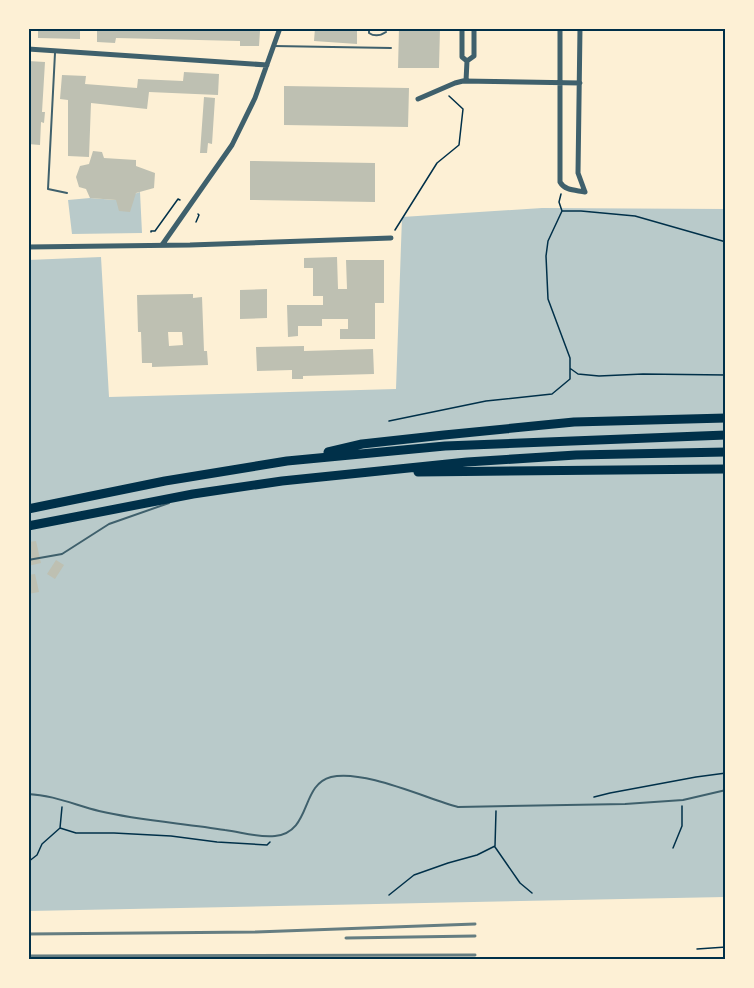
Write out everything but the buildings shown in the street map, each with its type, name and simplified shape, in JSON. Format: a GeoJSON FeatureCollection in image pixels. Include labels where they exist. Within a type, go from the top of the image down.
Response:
{"type":"FeatureCollection","features":[{"type":"Feature","properties":{"kind":"highway"},"geometry":{"type":"LineString","coordinates":[[28,509],[165,481],[287,461],[362,444],[574,422],[726,418]]}},
{"type":"Feature","properties":{"kind":"highway"},"geometry":{"type":"LineString","coordinates":[[287,461],[445,446],[726,435]]}},
{"type":"Feature","properties":{"kind":"highway"},"geometry":{"type":"LineString","coordinates":[[28,526],[194,494],[282,481],[467,462],[565,455],[721,452]]}},
{"type":"Feature","properties":{"kind":"highway"},"geometry":{"type":"LineString","coordinates":[[368,472],[726,469]]}},
{"type":"Feature","properties":{"kind":"street"},"geometry":{"type":"LineString","coordinates":[[162,244],[232,145],[255,98],[280,28]]}},
{"type":"Feature","properties":{"kind":"street"},"geometry":{"type":"LineString","coordinates":[[462,28],[462,57],[467,61]]}},
{"type":"Feature","properties":{"kind":"street"},"geometry":{"type":"LineString","coordinates":[[467,61],[474,56],[474,28]]}},
{"type":"Feature","properties":{"kind":"street"},"geometry":{"type":"LineString","coordinates":[[560,28],[560,180],[562,186],[585,192],[578,173],[580,28]]}},
{"type":"Feature","properties":{"kind":"street"},"geometry":{"type":"LineString","coordinates":[[28,49],[267,65]]}},
{"type":"Feature","properties":{"kind":"street"},"geometry":{"type":"LineString","coordinates":[[466,81],[467,61]]}},
{"type":"Feature","properties":{"kind":"street"},"geometry":{"type":"LineString","coordinates":[[418,99],[455,83],[466,81],[580,83]]}},
{"type":"Feature","properties":{"kind":"street"},"geometry":{"type":"LineString","coordinates":[[28,247],[391,238]]}},
{"type":"Feature","properties":{"kind":"lane"},"geometry":{"type":"LineString","coordinates":[[369,28],[369,33],[373,36],[386,32]]}},
{"type":"Feature","properties":{"kind":"lane"},"geometry":{"type":"LineString","coordinates":[[274,46],[391,48]]}},
{"type":"Feature","properties":{"kind":"lane"},"geometry":{"type":"LineString","coordinates":[[55,50],[48,189],[67,193]]}},
{"type":"Feature","properties":{"kind":"lane"},"geometry":{"type":"LineString","coordinates":[[28,560],[62,554],[110,524],[194,494]]}},
{"type":"Feature","properties":{"kind":"lane"},"geometry":{"type":"LineString","coordinates":[[28,794],[140,819],[259,836],[276,836],[297,825],[318,783],[330,777],[367,778],[458,807],[625,804],[682,800],[726,790]]}},
{"type":"Feature","properties":{"kind":"path"},"geometry":{"type":"LineString","coordinates":[[391,238],[437,163],[459,145],[463,109],[442,89]]}},
{"type":"Feature","properties":{"kind":"path"},"geometry":{"type":"LineString","coordinates":[[389,421],[486,401],[552,393],[570,379],[570,357],[548,299],[546,256],[548,241],[562,211],[559,202],[562,186]]}},
{"type":"Feature","properties":{"kind":"path"},"geometry":{"type":"LineString","coordinates":[[152,232],[178,199],[180,200]]}},
{"type":"Feature","properties":{"kind":"path"},"geometry":{"type":"LineString","coordinates":[[562,211],[634,216],[726,242]]}},
{"type":"Feature","properties":{"kind":"path"},"geometry":{"type":"LineString","coordinates":[[196,222],[200,215],[198,214]]}},
{"type":"Feature","properties":{"kind":"path"},"geometry":{"type":"LineString","coordinates":[[571,368],[578,374],[599,376],[726,375]]}},
{"type":"Feature","properties":{"kind":"path"},"geometry":{"type":"LineString","coordinates":[[590,799],[609,793],[726,773]]}},
{"type":"Feature","properties":{"kind":"path"},"geometry":{"type":"LineString","coordinates":[[28,862],[37,855],[42,844],[60,828],[63,800]]}},
{"type":"Feature","properties":{"kind":"path"},"geometry":{"type":"LineString","coordinates":[[673,848],[682,826],[682,800]]}},
{"type":"Feature","properties":{"kind":"path"},"geometry":{"type":"LineString","coordinates":[[495,805],[495,846],[520,883],[532,892]]}},
{"type":"Feature","properties":{"kind":"path"},"geometry":{"type":"LineString","coordinates":[[60,828],[76,833],[114,832],[217,842],[267,844],[276,836]]}},
{"type":"Feature","properties":{"kind":"path"},"geometry":{"type":"LineString","coordinates":[[389,895],[414,875],[477,855],[495,846]]}},
{"type":"Feature","properties":{"kind":"path"},"geometry":{"type":"LineString","coordinates":[[698,949],[726,948]]}},
{"type":"Feature","properties":{"kind":"shaded area"},"geometry":{"type":"Polygon","coordinates":[[[140,192],[142,233],[72,234],[68,200],[90,198],[116,200],[140,192]]]}},
{"type":"Feature","properties":{"kind":"shaded area"},"geometry":{"type":"Polygon","coordinates":[[[542,208],[725,209],[725,897],[29,911],[28,260],[101,257],[109,397],[396,389],[402,217],[542,208]]]}},
{"type":"Feature","properties":{"kind":"railway"},"geometry":{"type":"LineString","coordinates":[[28,934],[256,932],[475,924]]}},
{"type":"Feature","properties":{"kind":"railway"},"geometry":{"type":"LineString","coordinates":[[346,938],[475,936]]}},
{"type":"Feature","properties":{"kind":"railway"},"geometry":{"type":"LineString","coordinates":[[28,956],[475,955]]}}]}
